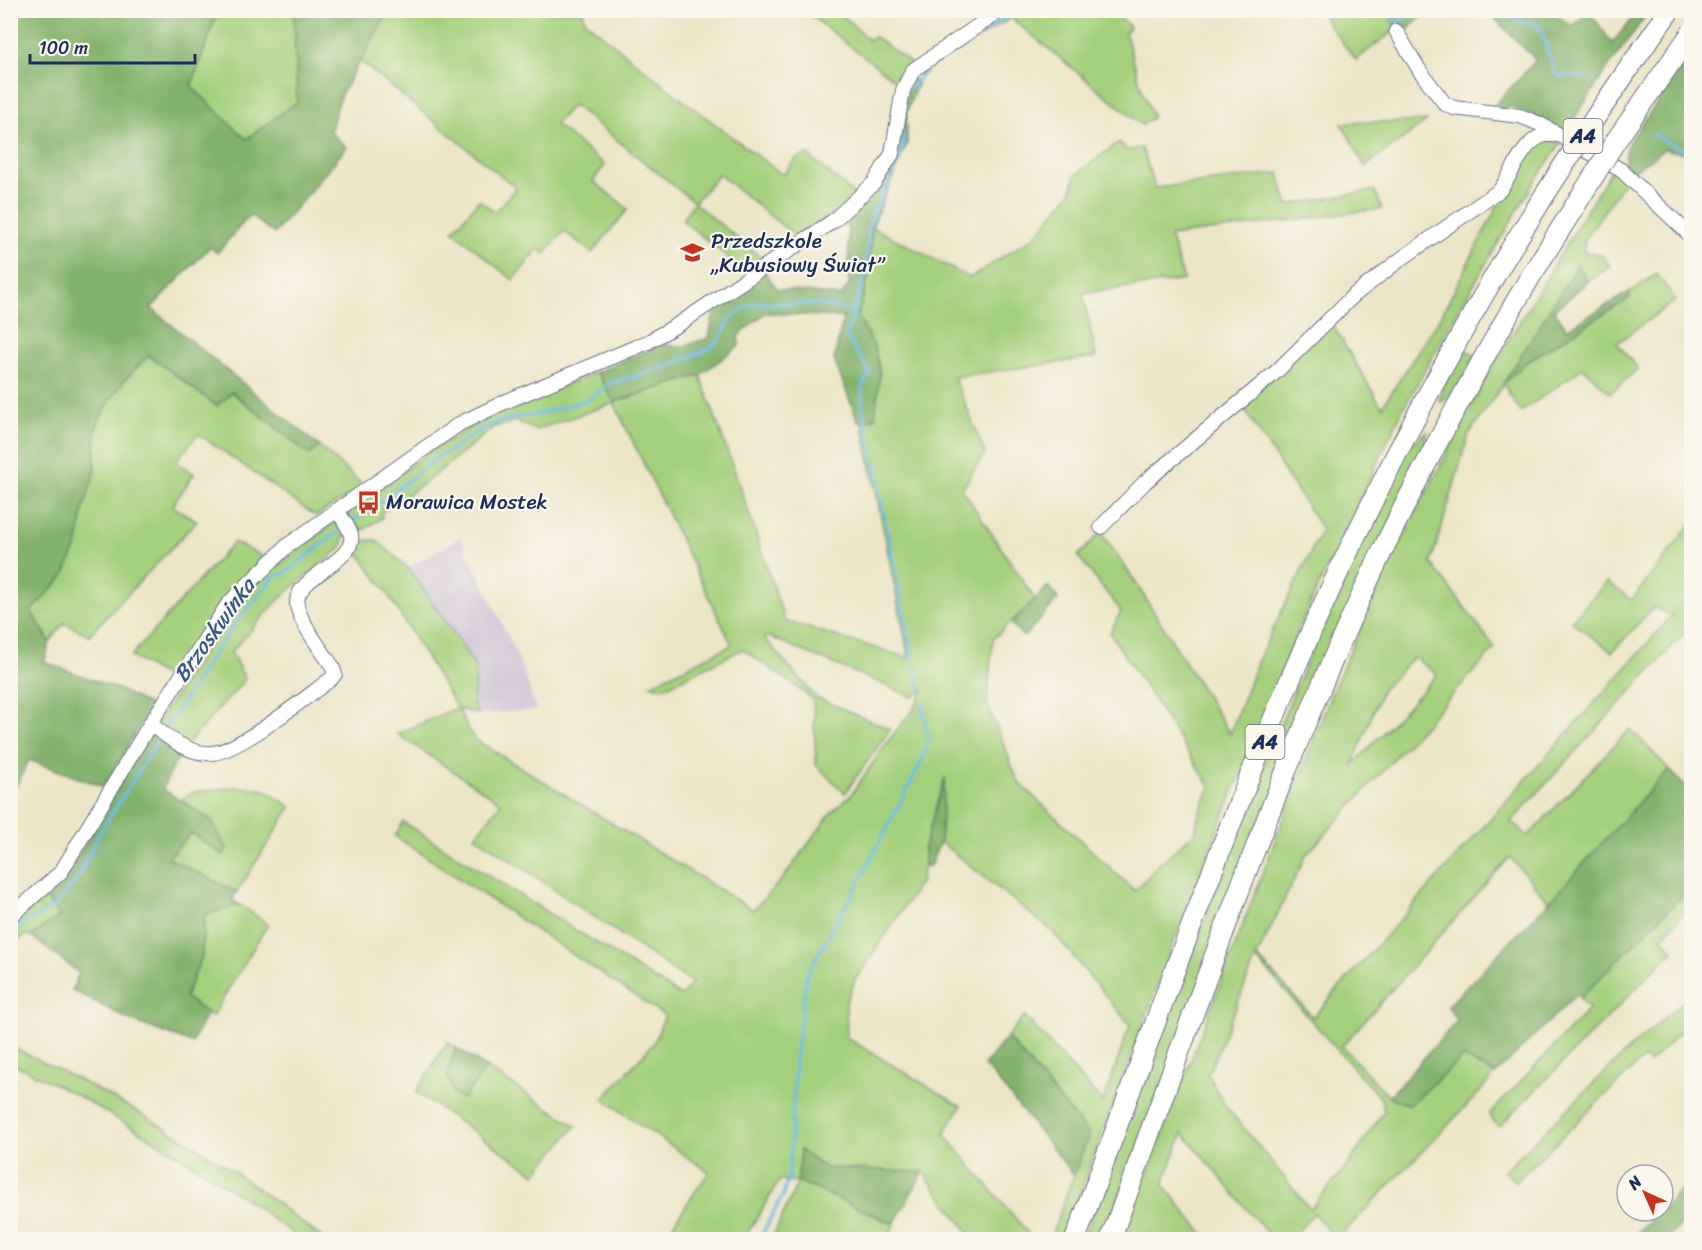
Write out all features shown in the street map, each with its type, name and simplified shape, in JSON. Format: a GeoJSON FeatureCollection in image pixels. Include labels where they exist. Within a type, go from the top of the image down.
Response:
{"type":"FeatureCollection","features":[{"type":"Feature","properties":{"kind":"highway","name":"A4"},"geometry":{"type":"LineString","coordinates":[[1076,1239],[1220,855],[1294,670],[1385,474],[1425,398],[1552,181],[1670,10]]}},
{"type":"Feature","properties":{"kind":"highway","name":"A4"},"geometry":{"type":"LineString","coordinates":[[1110,1239],[1282,781],[1354,611],[1387,541],[1452,415],[1529,279],[1617,139],[1692,32]]}},
{"type":"Feature","properties":{"kind":"street"},"geometry":{"type":"LineString","coordinates":[[10,916],[61,872],[159,730],[228,604],[288,545],[343,522],[459,424],[507,401],[648,342],[682,322],[833,220],[874,183],[892,154],[903,90],[913,70],[1001,10]]}},
{"type":"Feature","properties":{"kind":"street"},"geometry":{"type":"LineString","coordinates":[[1396,31],[1420,71],[1445,104],[1454,108],[1520,116],[1559,135],[1621,170],[1692,237]]}},
{"type":"Feature","properties":{"kind":"street"},"geometry":{"type":"LineString","coordinates":[[1101,527],[1145,482],[1276,372],[1353,296],[1410,252],[1500,190],[1530,144],[1545,135],[1559,135]]}},
{"type":"Feature","properties":{"kind":"street"},"geometry":{"type":"LineString","coordinates":[[159,730],[184,747],[210,754],[223,751],[251,736],[331,679],[335,674],[332,666],[301,616],[296,603],[299,594],[308,583],[344,554],[349,545],[343,522]]}},
{"type":"Feature","properties":{"kind":"shaded area"},"geometry":{"type":"Polygon","coordinates":[[[460,538],[522,667],[536,710],[478,714],[473,704],[476,668],[408,568],[460,538]]]}},
{"type":"Feature","properties":{"kind":"green space"},"geometry":{"type":"Polygon","coordinates":[[[11,10],[218,11],[191,86],[246,139],[297,102],[294,11],[389,11],[341,94],[330,132],[347,147],[274,234],[250,215],[217,253],[210,247],[151,308],[319,446],[310,455],[232,392],[217,406],[149,355],[123,382],[96,427],[95,471],[83,510],[78,543],[64,576],[31,611],[50,642],[44,662],[118,689],[151,706],[104,787],[29,760],[11,796],[11,10]]]}},
{"type":"Feature","properties":{"kind":"green space"},"geometry":{"type":"Polygon","coordinates":[[[218,11],[294,11],[297,102],[246,139],[191,86],[218,11]]]}},
{"type":"Feature","properties":{"kind":"green space"},"geometry":{"type":"Polygon","coordinates":[[[389,11],[583,11],[585,21],[676,95],[783,175],[795,159],[807,154],[856,196],[835,213],[795,236],[719,174],[694,203],[762,258],[744,270],[682,220],[694,202],[573,105],[555,124],[605,165],[593,181],[628,209],[592,253],[564,231],[545,254],[538,249],[513,280],[453,231],[479,200],[495,212],[516,188],[360,61],[389,11]]]}},
{"type":"Feature","properties":{"kind":"green space"},"geometry":{"type":"Polygon","coordinates":[[[805,11],[838,11],[869,40],[875,37],[912,64],[897,74],[897,82],[805,11]]]}},
{"type":"Feature","properties":{"kind":"green space"},"geometry":{"type":"Polygon","coordinates":[[[1010,11],[1115,11],[1130,27],[1125,32],[1141,87],[1153,117],[1142,125],[1011,18],[931,66],[922,76],[917,73],[1010,11]]]}},
{"type":"Feature","properties":{"kind":"green space"},"geometry":{"type":"Polygon","coordinates":[[[1337,11],[1400,11],[1390,19],[1397,28],[1356,60],[1323,17],[1337,11]]]}},
{"type":"Feature","properties":{"kind":"green space"},"geometry":{"type":"Polygon","coordinates":[[[1400,11],[1428,11],[1403,34],[1390,19],[1400,11]]]}},
{"type":"Feature","properties":{"kind":"green space"},"geometry":{"type":"Polygon","coordinates":[[[1487,11],[1550,11],[1572,26],[1589,11],[1612,43],[1639,11],[1649,11],[1602,76],[1565,133],[1533,115],[1512,107],[1491,109],[1536,60],[1487,11]]]}},
{"type":"Feature","properties":{"kind":"green space"},"geometry":{"type":"Polygon","coordinates":[[[1691,54],[1691,154],[1664,149],[1631,173],[1625,165],[1626,147],[1691,54]]]}},
{"type":"Feature","properties":{"kind":"green space"},"geometry":{"type":"Polygon","coordinates":[[[912,79],[918,82],[906,114],[907,143],[872,227],[869,273],[858,316],[875,349],[880,373],[875,418],[858,421],[834,360],[843,317],[765,313],[738,336],[739,346],[700,375],[614,402],[597,372],[662,344],[679,347],[709,338],[714,310],[764,271],[777,289],[841,296],[849,285],[848,229],[841,218],[876,184],[912,79]]]}},
{"type":"Feature","properties":{"kind":"green space"},"geometry":{"type":"Polygon","coordinates":[[[1427,121],[1365,167],[1342,124],[1363,122],[1427,121]]]}},
{"type":"Feature","properties":{"kind":"green space"},"geometry":{"type":"Polygon","coordinates":[[[1545,139],[1561,143],[1533,184],[1402,411],[1303,619],[1187,906],[1063,1239],[1050,1239],[1089,1134],[1007,1037],[1024,1016],[1103,1102],[1130,1025],[1052,931],[940,842],[944,781],[924,847],[924,866],[920,883],[854,982],[846,1003],[847,1038],[961,1106],[944,1134],[1033,1239],[973,1239],[923,1172],[825,1168],[800,1150],[798,1181],[894,1224],[889,1239],[772,1239],[798,1182],[780,1180],[744,1239],[663,1239],[709,1172],[603,1099],[653,1044],[665,1016],[395,836],[403,822],[681,996],[692,983],[475,836],[501,803],[397,734],[457,708],[388,594],[354,547],[359,541],[376,540],[408,568],[476,668],[473,704],[478,714],[458,709],[474,739],[753,910],[784,877],[831,813],[850,796],[913,710],[924,689],[913,697],[770,637],[764,638],[817,698],[890,729],[845,793],[816,765],[813,699],[743,649],[663,688],[650,685],[732,645],[614,403],[536,430],[516,421],[494,427],[430,479],[381,513],[382,518],[363,530],[356,530],[345,536],[341,548],[282,596],[231,652],[245,679],[183,751],[152,730],[226,618],[257,581],[433,449],[496,413],[597,372],[615,402],[700,375],[785,621],[909,658],[862,422],[875,417],[875,349],[858,316],[869,273],[872,227],[970,278],[1034,237],[1072,191],[1075,175],[1119,142],[1127,150],[1142,148],[1155,188],[1279,173],[1287,205],[1375,190],[1382,209],[1170,236],[1184,280],[1083,293],[1096,357],[954,377],[985,453],[962,489],[1035,599],[993,639],[987,703],[1019,783],[1135,891],[1158,865],[1195,832],[1210,786],[1110,633],[1121,611],[1078,556],[1101,532],[1134,580],[1230,734],[1258,660],[1322,529],[1242,406],[1331,322],[1382,407],[1441,316],[1519,164],[1545,139]]]}},
{"type":"Feature","properties":{"kind":"green space"},"geometry":{"type":"Polygon","coordinates":[[[1612,169],[1626,179],[1585,239],[1583,251],[1602,255],[1610,266],[1588,282],[1578,265],[1506,381],[1526,362],[1630,298],[1629,292],[1657,274],[1676,300],[1617,343],[1638,369],[1610,393],[1583,368],[1521,412],[1503,384],[1469,434],[1431,563],[1495,648],[1306,855],[1257,956],[1313,1017],[1673,615],[1653,608],[1612,652],[1571,621],[1607,582],[1632,600],[1691,524],[1691,626],[1511,822],[1528,836],[1630,729],[1669,769],[1549,902],[1510,857],[1342,1046],[1389,1097],[1409,1105],[1463,1057],[1495,1074],[1340,1236],[1343,1239],[1335,1239],[1314,1213],[1291,1239],[1272,1239],[1183,1133],[1163,1184],[1207,1239],[1146,1239],[1143,1235],[1140,1239],[1122,1240],[1332,692],[1385,572],[1488,374],[1612,169]],[[1414,657],[1382,690],[1352,766],[1437,675],[1414,657]],[[1256,958],[1208,1075],[1224,1104],[1310,1209],[1347,1166],[1384,1111],[1381,1099],[1256,958]]]}},
{"type":"Feature","properties":{"kind":"green space"},"geometry":{"type":"Polygon","coordinates":[[[1578,265],[1588,282],[1554,310],[1567,329],[1629,292],[1630,298],[1526,362],[1503,384],[1578,265]]]}},
{"type":"Feature","properties":{"kind":"green space"},"geometry":{"type":"Polygon","coordinates":[[[1464,349],[1475,355],[1458,386],[1442,402],[1439,401],[1442,389],[1464,349]]]}},
{"type":"Feature","properties":{"kind":"green space"},"geometry":{"type":"Polygon","coordinates":[[[148,355],[217,406],[231,392],[309,454],[319,446],[364,486],[316,516],[198,434],[176,461],[194,474],[172,506],[197,521],[89,635],[64,623],[50,642],[31,611],[64,576],[78,543],[83,510],[95,471],[96,427],[123,382],[148,355]]]}},
{"type":"Feature","properties":{"kind":"green space"},"geometry":{"type":"Polygon","coordinates":[[[1427,432],[1424,455],[1101,1239],[1082,1240],[1271,747],[1336,592],[1407,447],[1427,432]]]}},
{"type":"Feature","properties":{"kind":"green space"},"geometry":{"type":"Polygon","coordinates":[[[234,542],[264,557],[218,607],[168,678],[131,656],[234,542]]]}},
{"type":"Feature","properties":{"kind":"green space"},"geometry":{"type":"Polygon","coordinates":[[[1048,586],[1058,599],[1024,637],[1011,624],[1048,586]]]}},
{"type":"Feature","properties":{"kind":"green space"},"geometry":{"type":"Polygon","coordinates":[[[152,730],[183,751],[163,789],[211,820],[227,848],[223,855],[191,833],[168,858],[237,892],[232,900],[240,905],[204,915],[202,956],[185,997],[207,1013],[192,1043],[130,1020],[72,990],[79,973],[31,936],[60,916],[45,897],[70,869],[152,730]]]}},
{"type":"Feature","properties":{"kind":"green space"},"geometry":{"type":"Polygon","coordinates":[[[1669,769],[1691,793],[1691,893],[1688,890],[1580,998],[1576,995],[1495,1074],[1463,1057],[1410,1105],[1389,1097],[1457,1021],[1448,1006],[1549,902],[1669,769]]]}},
{"type":"Feature","properties":{"kind":"green space"},"geometry":{"type":"Polygon","coordinates":[[[945,777],[940,842],[930,866],[924,866],[924,847],[945,777]]]}},
{"type":"Feature","properties":{"kind":"green space"},"geometry":{"type":"Polygon","coordinates":[[[235,787],[265,790],[291,807],[237,892],[168,858],[191,833],[223,855],[211,820],[181,799],[194,792],[235,787]]]}},
{"type":"Feature","properties":{"kind":"green space"},"geometry":{"type":"Polygon","coordinates":[[[1688,890],[1691,893],[1691,907],[1662,937],[1673,951],[1499,1127],[1489,1115],[1589,1009],[1580,998],[1688,890]]]}},
{"type":"Feature","properties":{"kind":"green space"},"geometry":{"type":"Polygon","coordinates":[[[45,897],[60,915],[31,936],[25,935],[11,948],[11,926],[45,897]]]}},
{"type":"Feature","properties":{"kind":"green space"},"geometry":{"type":"Polygon","coordinates":[[[240,905],[268,924],[212,1017],[185,997],[202,956],[204,914],[240,905]]]}},
{"type":"Feature","properties":{"kind":"green space"},"geometry":{"type":"Polygon","coordinates":[[[1691,995],[1691,1021],[1649,1063],[1644,1058],[1515,1182],[1504,1171],[1630,1048],[1691,995]]]}},
{"type":"Feature","properties":{"kind":"green space"},"geometry":{"type":"Polygon","coordinates":[[[1007,1037],[1089,1134],[1074,1175],[984,1066],[1007,1037]]]}},
{"type":"Feature","properties":{"kind":"green space"},"geometry":{"type":"Polygon","coordinates":[[[447,1042],[576,1126],[535,1174],[416,1092],[447,1042]]]}},
{"type":"Feature","properties":{"kind":"green space"},"geometry":{"type":"Polygon","coordinates":[[[10,1046],[94,1088],[203,1151],[241,1176],[324,1239],[300,1239],[247,1200],[174,1152],[75,1094],[11,1063],[10,1046]]]}},
{"type":"Feature","properties":{"kind":"green space"},"geometry":{"type":"Polygon","coordinates":[[[456,1048],[487,1068],[463,1099],[454,1095],[447,1075],[456,1048]]]}},
{"type":"Feature","properties":{"kind":"green space"},"geometry":{"type":"Polygon","coordinates":[[[800,1150],[826,1168],[923,1172],[894,1224],[798,1181],[800,1150]]]}},
{"type":"Feature","properties":{"kind":"green space"},"geometry":{"type":"Polygon","coordinates":[[[1691,1180],[1691,1215],[1667,1239],[1631,1239],[1648,1223],[1675,1223],[1675,1196],[1691,1180]]]}},
{"type":"Feature","properties":{"kind":"waterway","name":"Brzoskwinka"},"geometry":{"type":"LineString","coordinates":[[953,50],[1019,10]]}},
{"type":"Feature","properties":{"kind":"waterway","name":"Brzoskwinka"},"geometry":{"type":"LineString","coordinates":[[1388,10],[1393,21],[1400,21],[1416,10]]}},
{"type":"Feature","properties":{"kind":"waterway","name":"Brzoskwinka"},"geometry":{"type":"LineString","coordinates":[[1494,10],[1510,18],[1539,26],[1555,72],[1560,77],[1574,75],[1585,78]]}},
{"type":"Feature","properties":{"kind":"waterway","name":"Brzoskwinka"},"geometry":{"type":"LineString","coordinates":[[911,88],[926,69]]}},
{"type":"Feature","properties":{"kind":"waterway","name":"Brzoskwinka"},"geometry":{"type":"LineString","coordinates":[[659,369],[709,349],[718,341],[732,317],[753,303],[817,304],[854,311],[865,273],[870,221],[900,156],[904,143],[902,132]]}},
{"type":"Feature","properties":{"kind":"waterway","name":"Brzoskwinka"},"geometry":{"type":"LineString","coordinates":[[1653,134],[1680,149],[1692,149]]}},
{"type":"Feature","properties":{"kind":"waterway"},"geometry":{"type":"LineString","coordinates":[[854,311],[846,336],[870,372],[862,386],[862,403],[913,660]]}},
{"type":"Feature","properties":{"kind":"waterway","name":"Brzoskwinka"},"geometry":{"type":"LineString","coordinates":[[350,523],[386,498],[433,460],[483,428],[506,419],[539,414],[588,400],[610,383],[652,372]]}},
{"type":"Feature","properties":{"kind":"waterway","name":"Brzoskwinka"},"geometry":{"type":"LineString","coordinates":[[165,729],[242,614],[273,576],[284,574],[344,527]]}},
{"type":"Feature","properties":{"kind":"waterway"},"geometry":{"type":"LineString","coordinates":[[915,668],[920,690]]}},
{"type":"Feature","properties":{"kind":"waterway"},"geometry":{"type":"LineString","coordinates":[[759,1240],[783,1195],[789,1174],[796,1050],[807,974],[854,891],[922,761],[929,741],[922,703]]}},
{"type":"Feature","properties":{"kind":"waterway","name":"Brzoskwinka"},"geometry":{"type":"LineString","coordinates":[[10,936],[24,924],[56,905],[78,877],[98,836],[160,737]]}},
{"type":"Feature","properties":{"kind":"place","name":"Przedszkole „Kubusiowy Świat”"},"geometry":{"type":"Point","coordinates":[693,253]}},
{"type":"Feature","properties":{"kind":"place","name":"Morawica Mostek"},"geometry":{"type":"Point","coordinates":[368,502]}}]}
